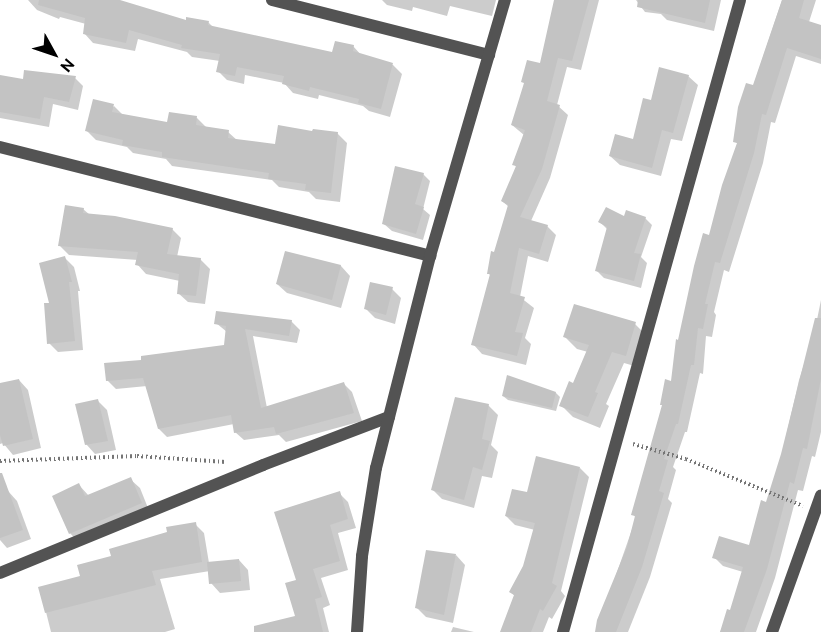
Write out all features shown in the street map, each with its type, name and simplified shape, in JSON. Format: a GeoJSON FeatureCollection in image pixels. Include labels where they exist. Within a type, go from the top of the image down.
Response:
{"type":"FeatureCollection","features":[{"type":"Feature","properties":{"kind":"street"},"geometry":{"type":"LineString","coordinates":[[272,0],[489,55]]}},
{"type":"Feature","properties":{"kind":"street"},"geometry":{"type":"LineString","coordinates":[[357,632],[369,506],[389,417],[430,256],[505,0]]}},
{"type":"Feature","properties":{"kind":"street"},"geometry":{"type":"LineString","coordinates":[[563,632],[740,0]]}},
{"type":"Feature","properties":{"kind":"street"},"geometry":{"type":"LineString","coordinates":[[0,147],[430,256]]}},
{"type":"Feature","properties":{"kind":"street"},"geometry":{"type":"LineString","coordinates":[[0,573],[263,465],[389,417]]}},
{"type":"Feature","properties":{"kind":"street"},"geometry":{"type":"LineString","coordinates":[[772,632],[818,513],[821,495]]}},
{"type":"Feature","properties":{"kind":"path"},"geometry":{"type":"LineString","coordinates":[[617,440],[687,459],[818,513]]}},
{"type":"Feature","properties":{"kind":"path"},"geometry":{"type":"LineString","coordinates":[[0,461],[137,456],[228,463]]}},
{"type":"Feature","properties":{"kind":"building"},"geometry":{"type":"Polygon","coordinates":[[[39,0],[120,0],[186,20],[186,17],[209,21],[208,25],[332,52],[335,41],[354,45],[353,51],[393,63],[381,109],[358,103],[359,99],[310,87],[309,91],[282,84],[284,76],[237,67],[235,76],[216,72],[220,54],[181,48],[182,45],[129,30],[126,43],[83,34],[85,18],[38,5],[39,0]]]}},
{"type":"Feature","properties":{"kind":"building"},"geometry":{"type":"Polygon","coordinates":[[[554,0],[589,0],[572,61],[558,58],[547,101],[560,105],[542,169],[520,217],[548,225],[539,254],[519,248],[510,293],[525,297],[515,332],[523,333],[517,356],[471,345],[490,274],[487,274],[491,251],[494,252],[508,205],[501,201],[516,166],[512,165],[525,130],[511,125],[524,83],[521,82],[527,60],[540,63],[554,0]]]}},
{"type":"Feature","properties":{"kind":"building"},"geometry":{"type":"Polygon","coordinates":[[[638,0],[710,0],[705,23],[637,7],[638,0]]]}},
{"type":"Feature","properties":{"kind":"building"},"geometry":{"type":"Polygon","coordinates":[[[782,0],[804,0],[799,18],[821,25],[821,59],[787,48],[766,115],[762,114],[754,153],[720,263],[715,262],[705,304],[708,304],[703,329],[698,328],[694,365],[691,365],[678,424],[676,424],[664,459],[668,460],[659,491],[664,493],[642,567],[616,632],[595,632],[597,620],[627,547],[635,516],[631,515],[662,405],[660,405],[665,379],[671,381],[676,339],[678,340],[694,266],[703,233],[709,235],[722,185],[737,143],[733,142],[738,107],[746,83],[753,85],[782,0]]]}},
{"type":"Feature","properties":{"kind":"building"},"geometry":{"type":"Polygon","coordinates":[[[659,67],[689,75],[673,133],[662,130],[652,168],[609,156],[615,134],[633,139],[643,98],[651,100],[659,67]]]}},
{"type":"Feature","properties":{"kind":"building"},"geometry":{"type":"Polygon","coordinates":[[[24,70],[76,76],[69,102],[44,97],[40,119],[0,112],[0,75],[23,79],[24,70]]]}},
{"type":"Feature","properties":{"kind":"building"},"geometry":{"type":"Polygon","coordinates":[[[93,99],[114,104],[112,112],[167,122],[169,112],[197,116],[196,125],[229,130],[228,138],[275,144],[278,125],[312,131],[313,129],[338,132],[331,193],[305,190],[306,184],[268,179],[269,173],[162,157],[162,152],[122,145],[123,140],[85,131],[93,99]]]}},
{"type":"Feature","properties":{"kind":"building"},"geometry":{"type":"Polygon","coordinates":[[[395,166],[424,173],[415,204],[424,207],[416,234],[382,224],[395,166]]]}},
{"type":"Feature","properties":{"kind":"building"},"geometry":{"type":"Polygon","coordinates":[[[65,205],[84,208],[83,213],[115,216],[173,228],[167,254],[201,258],[196,296],[177,294],[179,274],[135,265],[138,252],[58,246],[65,205]]]}},
{"type":"Feature","properties":{"kind":"building"},"geometry":{"type":"Polygon","coordinates":[[[606,207],[624,216],[626,210],[646,217],[634,253],[641,254],[634,281],[595,271],[607,227],[598,222],[606,207]]]}},
{"type":"Feature","properties":{"kind":"building"},"geometry":{"type":"Polygon","coordinates":[[[285,251],[341,265],[332,300],[276,284],[285,251]]]}},
{"type":"Feature","properties":{"kind":"building"},"geometry":{"type":"Polygon","coordinates":[[[65,256],[72,282],[69,282],[75,341],[47,344],[44,303],[49,303],[39,263],[65,256]]]}},
{"type":"Feature","properties":{"kind":"building"},"geometry":{"type":"Polygon","coordinates":[[[370,282],[393,287],[386,315],[364,309],[370,282]]]}},
{"type":"Feature","properties":{"kind":"building"},"geometry":{"type":"Polygon","coordinates":[[[574,304],[636,322],[626,356],[612,352],[595,392],[598,393],[588,417],[559,406],[569,381],[573,383],[589,345],[563,337],[574,304]]]}},
{"type":"Feature","properties":{"kind":"building"},"geometry":{"type":"Polygon","coordinates":[[[216,311],[292,320],[289,336],[245,329],[261,408],[344,382],[354,413],[276,434],[274,427],[234,433],[231,415],[158,429],[143,378],[106,381],[104,363],[141,360],[141,356],[224,345],[226,326],[214,324],[216,311]]]}},
{"type":"Feature","properties":{"kind":"building"},"geometry":{"type":"Polygon","coordinates":[[[815,318],[821,318],[821,379],[807,449],[803,448],[794,484],[790,482],[767,569],[744,632],[720,632],[727,609],[730,610],[743,567],[712,558],[719,536],[749,545],[761,500],[766,502],[781,454],[815,318]]]}},
{"type":"Feature","properties":{"kind":"building"},"geometry":{"type":"Polygon","coordinates":[[[507,375],[556,392],[552,408],[502,396],[507,375]]]}},
{"type":"Feature","properties":{"kind":"building"},"geometry":{"type":"Polygon","coordinates":[[[19,379],[33,439],[3,446],[0,435],[0,383],[19,379]]]}},
{"type":"Feature","properties":{"kind":"building"},"geometry":{"type":"Polygon","coordinates":[[[455,397],[489,404],[482,439],[490,441],[482,470],[473,467],[464,500],[431,490],[455,397]]]}},
{"type":"Feature","properties":{"kind":"building"},"geometry":{"type":"Polygon","coordinates":[[[98,399],[108,441],[85,445],[75,404],[98,399]]]}},
{"type":"Feature","properties":{"kind":"building"},"geometry":{"type":"Polygon","coordinates":[[[536,456],[580,467],[552,583],[557,586],[543,611],[540,609],[531,632],[500,632],[514,595],[509,592],[523,566],[535,523],[505,516],[512,489],[527,492],[536,456]]]}},
{"type":"Feature","properties":{"kind":"building"},"geometry":{"type":"Polygon","coordinates":[[[0,473],[2,473],[23,530],[0,538],[0,473]]]}},
{"type":"Feature","properties":{"kind":"building"},"geometry":{"type":"Polygon","coordinates":[[[131,477],[142,503],[69,534],[52,496],[79,483],[85,496],[131,477]]]}},
{"type":"Feature","properties":{"kind":"building"},"geometry":{"type":"Polygon","coordinates":[[[340,491],[348,519],[330,525],[340,561],[313,569],[322,597],[315,599],[323,632],[254,632],[254,626],[295,616],[285,583],[296,580],[274,512],[340,491]]]}},
{"type":"Feature","properties":{"kind":"building"},"geometry":{"type":"Polygon","coordinates":[[[196,522],[202,562],[152,571],[156,585],[45,613],[38,587],[80,576],[77,565],[111,556],[109,549],[167,532],[166,527],[196,522]]]}},
{"type":"Feature","properties":{"kind":"building"},"geometry":{"type":"Polygon","coordinates":[[[426,550],[456,554],[444,615],[415,608],[426,550]]]}},
{"type":"Feature","properties":{"kind":"building"},"geometry":{"type":"Polygon","coordinates":[[[239,559],[241,581],[209,584],[207,562],[239,559]]]}}]}
